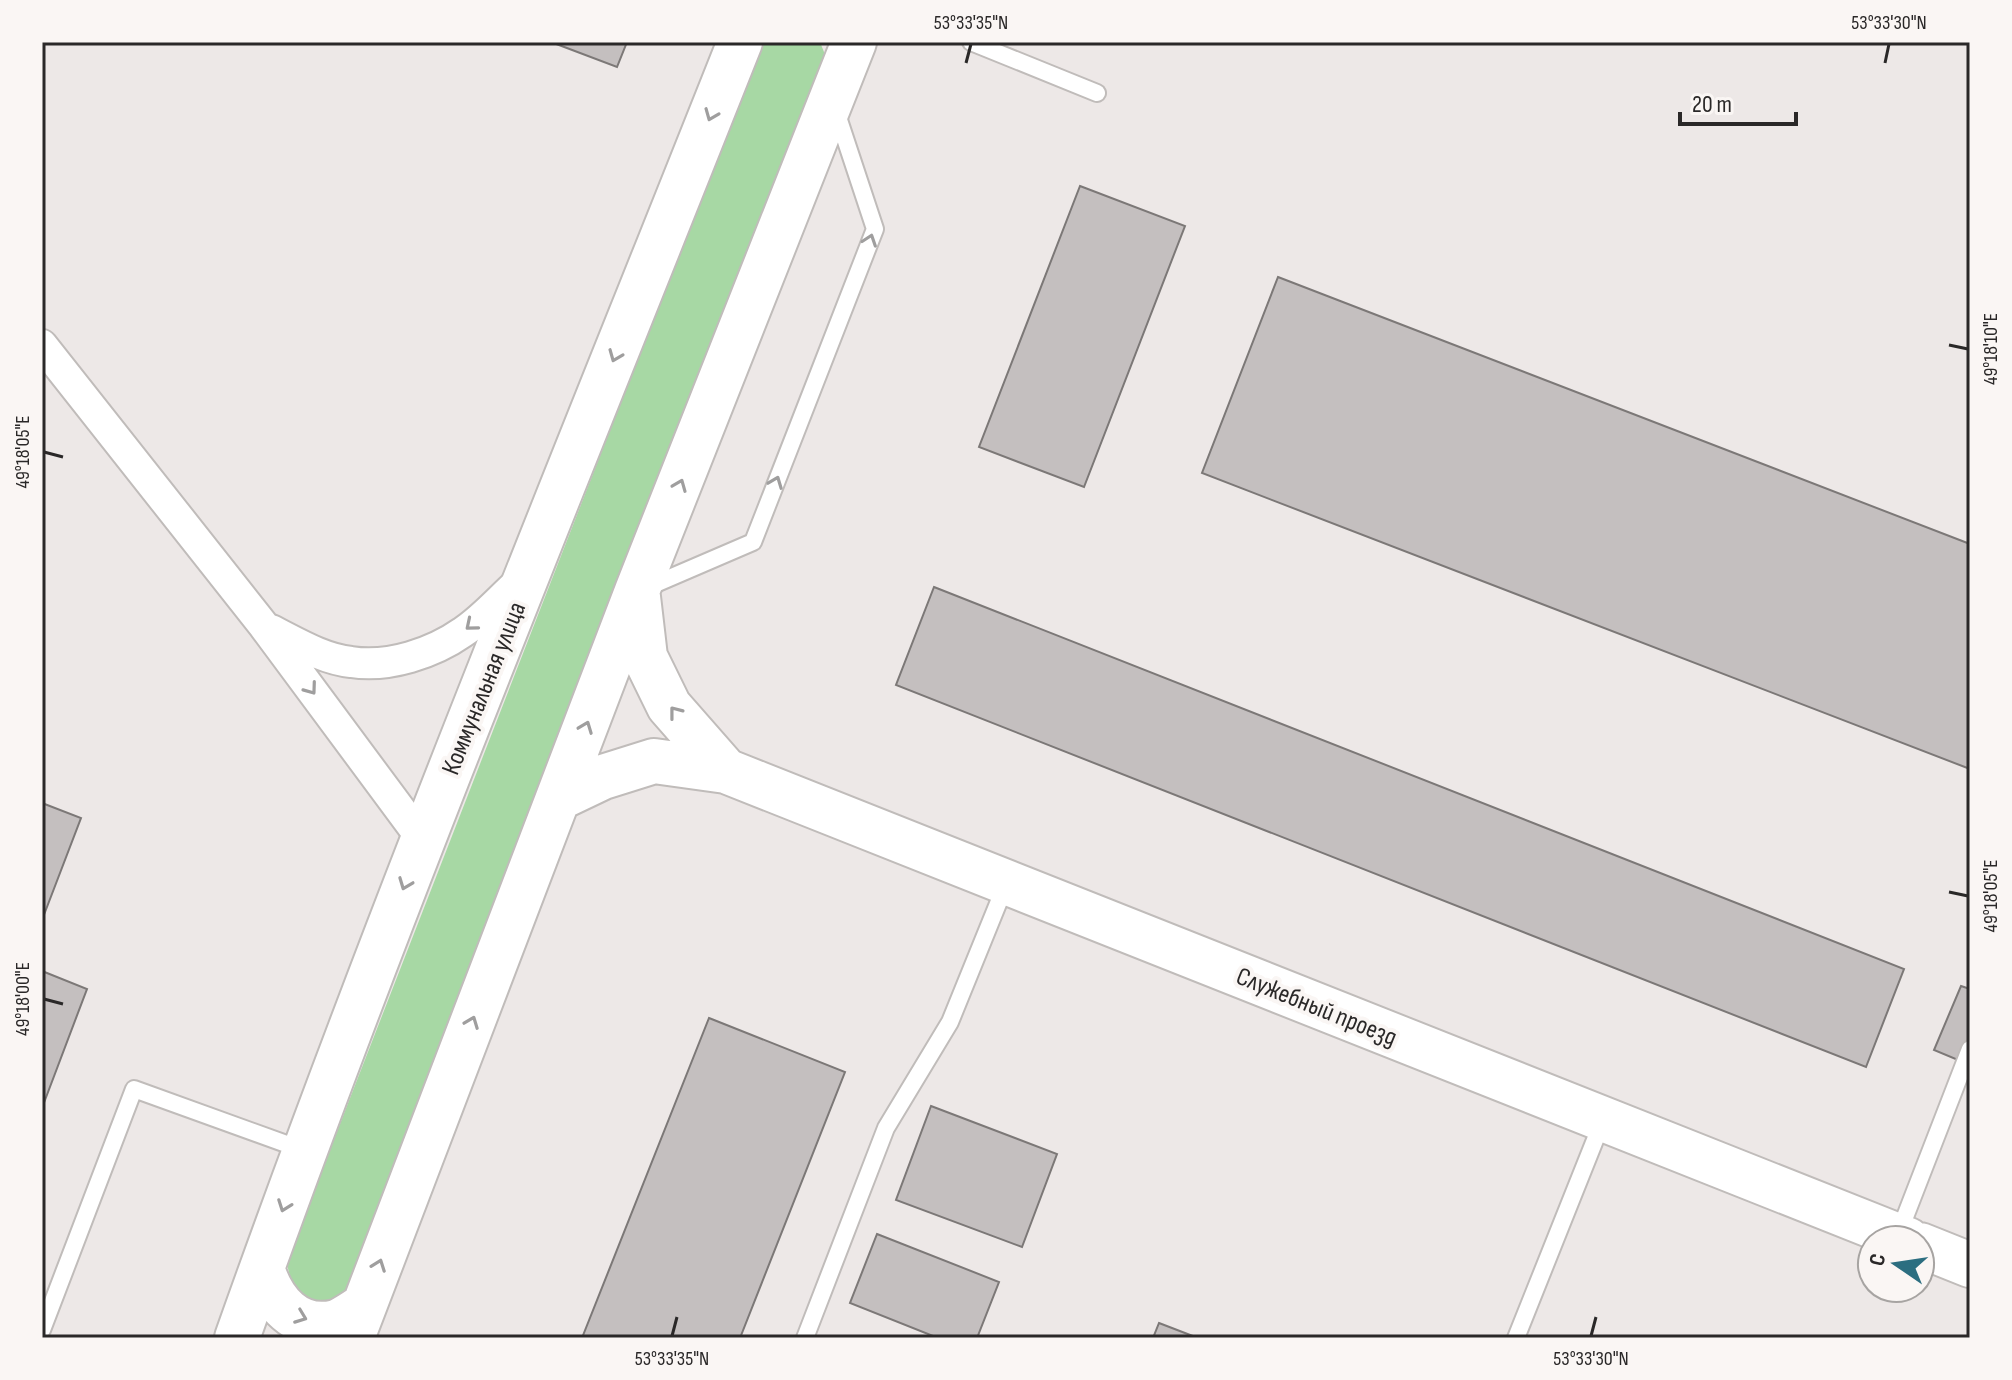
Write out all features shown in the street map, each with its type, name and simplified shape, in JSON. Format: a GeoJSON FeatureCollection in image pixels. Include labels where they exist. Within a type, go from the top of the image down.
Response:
{"type":"FeatureCollection","features":[{"type":"Feature","properties":{"kind":"main road","name":"Коммунальная улица"},"geometry":{"type":"LineString","coordinates":[[237,1338],[304,1150],[422,839],[740,42]]}},
{"type":"Feature","properties":{"kind":"main road"},"geometry":{"type":"LineString","coordinates":[[262,1268],[269,1290],[286,1312],[316,1323],[358,1322],[637,591],[854,42]]}},
{"type":"Feature","properties":{"kind":"main road","name":"Служебный проезд"},"geometry":{"type":"LineString","coordinates":[[637,591],[645,657],[651,670],[669,706],[726,771]]}},
{"type":"Feature","properties":{"kind":"main road","name":"Служебный проезд"},"geometry":{"type":"LineString","coordinates":[[559,798],[603,777],[654,761],[726,771],[1868,1224]]}},
{"type":"Feature","properties":{"kind":"main road","name":"Служебный проезд"},"geometry":{"type":"LineString","coordinates":[[1936,1251],[1970,1265]]}},
{"type":"Feature","properties":{"kind":"street"},"geometry":{"type":"LineString","coordinates":[[42,345],[264,626],[422,839]]}},
{"type":"Feature","properties":{"kind":"street"},"geometry":{"type":"LineString","coordinates":[[264,626],[313,652],[352,663],[384,662],[428,652],[465,631],[529,573]]}},
{"type":"Feature","properties":{"kind":"lane"},"geometry":{"type":"LineString","coordinates":[[971,42],[1097,93]]}},
{"type":"Feature","properties":{"kind":"lane"},"geometry":{"type":"LineString","coordinates":[[637,591],[753,542],[875,229],[832,100]]}},
{"type":"Feature","properties":{"kind":"lane"},"geometry":{"type":"LineString","coordinates":[[805,1338],[886,1128],[950,1022],[1007,883]]}},
{"type":"Feature","properties":{"kind":"lane"},"geometry":{"type":"LineString","coordinates":[[1913,1224],[1970,1049]]}},
{"type":"Feature","properties":{"kind":"lane"},"geometry":{"type":"LineString","coordinates":[[42,1330],[134,1089],[304,1150]]}},
{"type":"Feature","properties":{"kind":"lane"},"geometry":{"type":"LineString","coordinates":[[1516,1338],[1603,1119]]}},
{"type":"Feature","properties":{"kind":"green space"},"geometry":{"type":"Polygon","coordinates":[[[761,42],[820,42],[824,64],[353,1287],[335,1301],[313,1303],[294,1286],[287,1260],[761,42]]]}},
{"type":"Feature","properties":{"kind":"building"},"geometry":{"type":"Polygon","coordinates":[[[551,42],[627,42],[617,67],[551,42]]]}},
{"type":"Feature","properties":{"kind":"building"},"geometry":{"type":"Polygon","coordinates":[[[1080,186],[1185,226],[1084,487],[979,447],[1080,186]]]}},
{"type":"Feature","properties":{"kind":"building"},"geometry":{"type":"Polygon","coordinates":[[[1278,277],[1970,544],[1970,769],[1202,473],[1278,277]]]}},
{"type":"Feature","properties":{"kind":"building"},"geometry":{"type":"Polygon","coordinates":[[[934,587],[1904,969],[1866,1067],[896,685],[934,587]]]}},
{"type":"Feature","properties":{"kind":"building"},"geometry":{"type":"Polygon","coordinates":[[[42,803],[81,818],[42,920],[42,803]]]}},
{"type":"Feature","properties":{"kind":"building"},"geometry":{"type":"Polygon","coordinates":[[[42,971],[87,989],[42,1108],[42,971]]]}},
{"type":"Feature","properties":{"kind":"building"},"geometry":{"type":"Polygon","coordinates":[[[1961,986],[1970,989],[1970,1065],[1934,1050],[1961,986]]]}},
{"type":"Feature","properties":{"kind":"building"},"geometry":{"type":"Polygon","coordinates":[[[709,1018],[845,1072],[740,1338],[582,1338],[709,1018]]]}},
{"type":"Feature","properties":{"kind":"building"},"geometry":{"type":"Polygon","coordinates":[[[931,1106],[1057,1154],[1022,1247],[896,1200],[931,1106]]]}},
{"type":"Feature","properties":{"kind":"building"},"geometry":{"type":"Polygon","coordinates":[[[877,1234],[999,1282],[977,1338],[938,1338],[850,1303],[877,1234]]]}},
{"type":"Feature","properties":{"kind":"building"},"geometry":{"type":"Polygon","coordinates":[[[1159,1323],[1198,1338],[1153,1338],[1159,1323]]]}}]}
